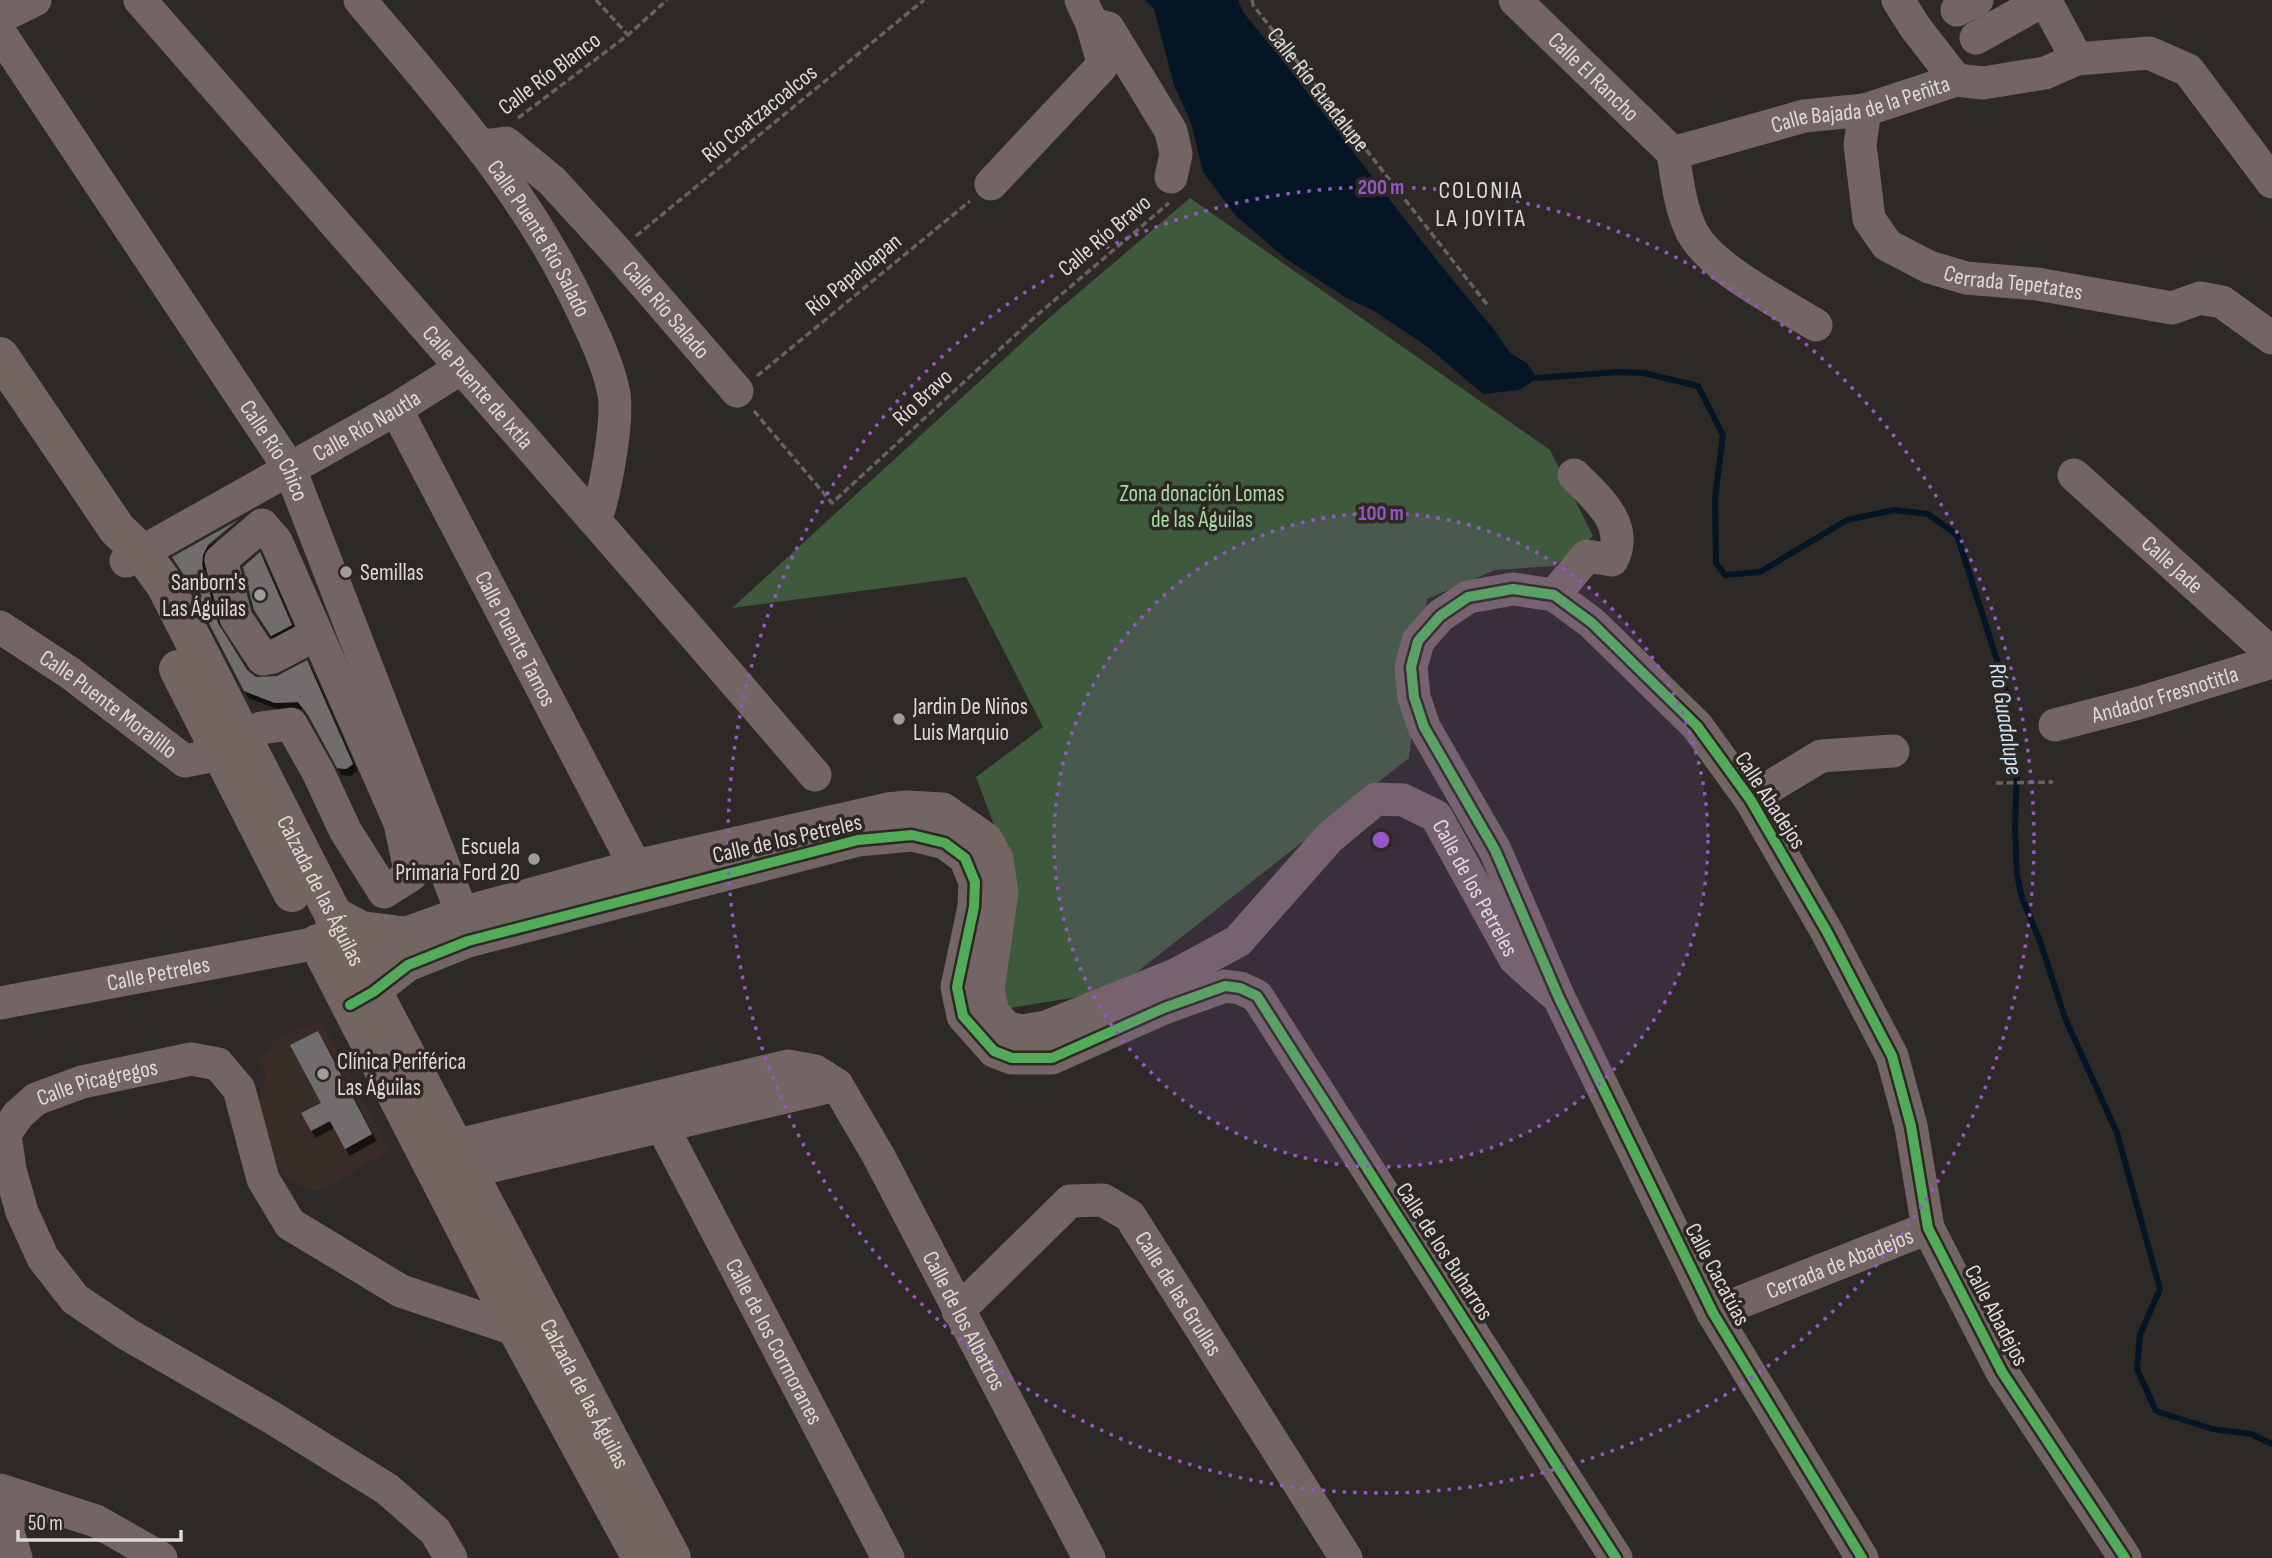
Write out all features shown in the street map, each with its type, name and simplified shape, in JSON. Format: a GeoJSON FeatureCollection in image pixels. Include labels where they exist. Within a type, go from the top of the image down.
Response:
{"type":"FeatureCollection","features":[{"type":"Feature","properties":{"kind":"main road","name":"Calzada de las Águilas"},"geometry":{"type":"LineString","coordinates":[[0,356],[128,548],[165,585],[232,747],[531,1325],[672,1558]]}},
{"type":"Feature","properties":{"kind":"main road"},"geometry":{"type":"LineString","coordinates":[[345,966],[361,930],[401,935]]}},
{"type":"Feature","properties":{"kind":"main road","name":"Calzada de las Águilas"},"geometry":{"type":"LineString","coordinates":[[345,966],[461,1159],[531,1325],[640,1558]]}},
{"type":"Feature","properties":{"kind":"street"},"geometry":{"type":"LineString","coordinates":[[0,17],[35,0]]}},
{"type":"Feature","properties":{"kind":"street","name":"Calle Puente de Ixtla"},"geometry":{"type":"LineString","coordinates":[[141,0],[596,519],[815,775]]}},
{"type":"Feature","properties":{"kind":"street","name":"Calle Puente Río Salado"},"geometry":{"type":"LineString","coordinates":[[360,0],[482,146],[551,249],[594,337],[613,389],[615,407],[605,491],[596,519]]}},
{"type":"Feature","properties":{"kind":"street","name":"Calle El Rancho"},"geometry":{"type":"LineString","coordinates":[[1515,0],[1673,153]]}},
{"type":"Feature","properties":{"kind":"street"},"geometry":{"type":"LineString","coordinates":[[1898,0],[1915,27],[1956,79]]}},
{"type":"Feature","properties":{"kind":"street"},"geometry":{"type":"LineString","coordinates":[[1976,38],[2008,9],[2045,0],[2077,59]]}},
{"type":"Feature","properties":{"kind":"street"},"geometry":{"type":"LineString","coordinates":[[1086,12],[1108,28],[1171,131],[1176,154],[1171,177]]}},
{"type":"Feature","properties":{"kind":"street"},"geometry":{"type":"LineString","coordinates":[[991,184],[1101,67],[1102,58],[1086,12]]}},
{"type":"Feature","properties":{"kind":"street","name":"Calle Río Chico"},"geometry":{"type":"LineString","coordinates":[[0,33],[290,469],[465,927]]}},
{"type":"Feature","properties":{"kind":"street","name":"Calle Bajada de la Peñita"},"geometry":{"type":"LineString","coordinates":[[1673,153],[1804,116],[1864,110],[1956,79],[1983,83],[2045,73],[2077,59],[2149,52],[2188,70],[2272,182]]}},
{"type":"Feature","properties":{"kind":"street","name":"Cerrada Tepetates"},"geometry":{"type":"LineString","coordinates":[[1864,110],[1860,145],[1869,219],[1887,245],[1929,267],[1966,278],[2037,284],[2172,308],[2200,298],[2221,302],[2272,338]]}},
{"type":"Feature","properties":{"kind":"street","name":"Calle Río Salado"},"geometry":{"type":"LineString","coordinates":[[482,146],[506,143],[552,181],[737,391]]}},
{"type":"Feature","properties":{"kind":"street"},"geometry":{"type":"LineString","coordinates":[[1673,153],[1680,195],[1692,232],[1715,260],[1816,325]]}},
{"type":"Feature","properties":{"kind":"street","name":"Calle Río Nautla"},"geometry":{"type":"LineString","coordinates":[[128,548],[290,469],[396,410],[461,368]]}},
{"type":"Feature","properties":{"kind":"street","name":"Calle Puente Tamos"},"geometry":{"type":"LineString","coordinates":[[396,410],[635,866]]}},
{"type":"Feature","properties":{"kind":"street"},"geometry":{"type":"LineString","coordinates":[[1555,595],[1587,556],[1612,560],[1619,547],[1614,520],[1574,475]]}},
{"type":"Feature","properties":{"kind":"street","name":"Calle Jade"},"geometry":{"type":"LineString","coordinates":[[2074,475],[2272,654]]}},
{"type":"Feature","properties":{"kind":"street","name":"Calle Abadejos"},"geometry":{"type":"LineString","coordinates":[[1559,998],[1496,850],[1424,727],[1414,697],[1411,667],[1418,640],[1440,616],[1468,597],[1513,589],[1555,595],[1592,623],[1697,726],[1750,799],[1826,932],[1892,1056],[1911,1126],[1928,1228],[2002,1372],[2125,1558]]}},
{"type":"Feature","properties":{"kind":"street","name":"Calle Puente Moralillo"},"geometry":{"type":"LineString","coordinates":[[0,627],[70,673],[185,761],[232,747],[261,728],[291,724],[318,772],[345,830],[384,892],[411,875],[400,823],[316,634]]}},
{"type":"Feature","properties":{"kind":"street","name":"Andador Fresnotitla"},"geometry":{"type":"LineString","coordinates":[[2055,725],[2140,703],[2272,662]]}},
{"type":"Feature","properties":{"kind":"street"},"geometry":{"type":"LineString","coordinates":[[1750,799],[1821,756],[1893,751]]}},
{"type":"Feature","properties":{"kind":"street","name":"Calle de los Petreles"},"geometry":{"type":"LineString","coordinates":[[345,966],[408,965],[465,927],[635,866],[888,809],[943,809],[986,839],[997,859],[1003,893],[988,990],[993,1012],[1007,1028],[1023,1031],[1046,1027],[1177,974],[1238,941],[1329,838],[1376,799],[1403,800],[1436,817],[1516,959],[1559,998]]}},
{"type":"Feature","properties":{"kind":"street","name":"Calle de los Petreles"},"geometry":{"type":"LineString","coordinates":[[345,966],[401,935],[465,927],[846,843],[912,835],[945,843],[965,858],[975,882],[974,907],[957,987],[963,1016],[994,1051],[1012,1058],[1052,1058],[1164,1007],[1225,986]]}},
{"type":"Feature","properties":{"kind":"street","name":"Calle Petreles"},"geometry":{"type":"LineString","coordinates":[[0,1003],[345,966]]}},
{"type":"Feature","properties":{"kind":"street","name":"Calle de los Buharros"},"geometry":{"type":"LineString","coordinates":[[1225,986],[1240,988],[1257,996],[1616,1558]]}},
{"type":"Feature","properties":{"kind":"street","name":"Calle Cacatúas"},"geometry":{"type":"LineString","coordinates":[[1559,998],[1713,1313],[1861,1558]]}},
{"type":"Feature","properties":{"kind":"street","name":"Calle Picagregos"},"geometry":{"type":"LineString","coordinates":[[451,1558],[435,1531],[387,1489],[271,1417],[127,1334],[75,1299],[43,1258],[22,1212],[3,1133],[36,1099],[82,1082],[191,1059],[218,1064],[239,1089],[263,1179],[290,1224],[401,1291],[531,1325]]}},
{"type":"Feature","properties":{"kind":"street"},"geometry":{"type":"LineString","coordinates":[[461,1159],[788,1066],[814,1071],[837,1086]]}},
{"type":"Feature","properties":{"kind":"street"},"geometry":{"type":"LineString","coordinates":[[461,1159],[662,1126],[837,1086]]}},
{"type":"Feature","properties":{"kind":"street","name":"Calle de los Albatros"},"geometry":{"type":"LineString","coordinates":[[837,1086],[878,1155],[1089,1558]]}},
{"type":"Feature","properties":{"kind":"street","name":"Calle de los Cormoranes"},"geometry":{"type":"LineString","coordinates":[[662,1126],[888,1558]]}},
{"type":"Feature","properties":{"kind":"street","name":"Calle de las Grullas"},"geometry":{"type":"LineString","coordinates":[[958,1311],[1070,1201],[1103,1200],[1130,1216],[1346,1558]]}},
{"type":"Feature","properties":{"kind":"street","name":"Cerrada de Abadejos"},"geometry":{"type":"LineString","coordinates":[[1713,1313],[1928,1228]]}},
{"type":"Feature","properties":{"kind":"street"},"geometry":{"type":"LineString","coordinates":[[16,1558],[8,1532],[4,1492],[96,1521],[161,1558]]}},
{"type":"Feature","properties":{"kind":"path"},"geometry":{"type":"LineString","coordinates":[[596,0],[628,35]]}},
{"type":"Feature","properties":{"kind":"path"},"geometry":{"type":"LineString","coordinates":[[1252,2],[1261,0]]}},
{"type":"Feature","properties":{"kind":"path"},"geometry":{"type":"LineString","coordinates":[[1996,783],[2053,782]]}},
{"type":"Feature","properties":{"kind":"shaded area"},"geometry":{"type":"Polygon","coordinates":[[[323,1021],[389,1150],[324,1190],[311,1191],[287,1179],[272,1162],[261,1124],[260,1093],[266,1075],[258,1062],[276,1039],[300,1027],[323,1021]]]}},
{"type":"Feature","properties":{"kind":"green space","name":"Zona donación Lomas de las Águilas"},"geometry":{"type":"Polygon","coordinates":[[[1190,198],[1550,450],[1593,536],[1554,566],[1495,570],[1427,599],[1409,758],[1113,991],[992,1011],[999,838],[976,777],[1043,727],[966,577],[732,608],[1049,318],[1190,198]]]}},
{"type":"Feature","properties":{"kind":"water"},"geometry":{"type":"Polygon","coordinates":[[[1145,0],[1238,0],[1243,12],[1510,353],[1527,363],[1537,378],[1519,390],[1483,394],[1428,347],[1376,312],[1345,297],[1285,258],[1236,216],[1203,172],[1191,123],[1174,85],[1154,9],[1145,0]]]}},
{"type":"Feature","properties":{"kind":"building"},"geometry":{"type":"Polygon","coordinates":[[[238,520],[208,545],[203,555],[202,565],[218,623],[247,670],[256,677],[277,676],[307,660],[353,764],[346,769],[337,768],[298,702],[275,703],[244,691],[172,557],[238,520]]]}},
{"type":"Feature","properties":{"kind":"building"},"geometry":{"type":"Polygon","coordinates":[[[260,552],[292,625],[271,636],[254,610],[243,567],[260,552]]]}},
{"type":"Feature","properties":{"kind":"building","name":"Clínica Periférica Las Águilas"},"geometry":{"type":"Polygon","coordinates":[[[318,1031],[372,1134],[345,1149],[330,1121],[311,1131],[301,1113],[321,1103],[290,1045],[318,1031]]]}},
{"type":"Feature","properties":{"kind":"waterway","name":"Río Guadalupe"},"geometry":{"type":"LineString","coordinates":[[1537,378],[1619,372],[1644,373],[1698,386],[1723,435],[1715,498],[1716,563],[1725,575],[1760,572],[1847,520],[1894,510],[1928,514],[1957,535],[2004,682],[2017,765],[2015,830],[2017,874],[2022,898],[2040,941],[2065,1018],[2117,1133],[2160,1289],[2140,1335],[2137,1369],[2156,1411],[2212,1429],[2251,1434],[2272,1444]]}},
{"type":"Feature","properties":{"kind":"cycle path"},"geometry":{"type":"LineString","coordinates":[[1862,1558],[1713,1313],[1559,998],[1495,850],[1424,727],[1414,697],[1411,667],[1418,641],[1440,616],[1468,597],[1513,589],[1554,595],[1592,623],[1697,726],[1750,799],[1827,932],[1892,1056],[1911,1126],[1928,1228],[2002,1372],[2125,1558]]}},
{"type":"Feature","properties":{"kind":"cycle path"},"geometry":{"type":"LineString","coordinates":[[350,1005],[373,992],[408,965],[468,941],[858,840],[912,835],[945,843],[965,858],[975,882],[974,907],[957,987],[963,1016],[994,1051],[1012,1058],[1052,1058],[1164,1008],[1225,986],[1240,988],[1257,996],[1616,1558]]}},
{"type":"Feature","properties":{"kind":"place","name":"Semillas"},"geometry":{"type":"Point","coordinates":[346,572]}},
{"type":"Feature","properties":{"kind":"place","name":"Sanborn's Las Águilas"},"geometry":{"type":"Point","coordinates":[260,595]}},
{"type":"Feature","properties":{"kind":"place","name":"Jardin De Niños Luis Marquio"},"geometry":{"type":"Point","coordinates":[899,719]}},
{"type":"Feature","properties":{"kind":"place","name":"Escuela Primaria Ford 20"},"geometry":{"type":"Point","coordinates":[534,859]}},
{"type":"Feature","properties":{"kind":"place","name":"Clínica Periférica Las Águilas"},"geometry":{"type":"Point","coordinates":[323,1074]}},
{"type":"Feature","properties":{"kind":"district","name":"COLONIA LA JOYITA"},"geometry":{"type":"Point","coordinates":[1481,204]}}]}
